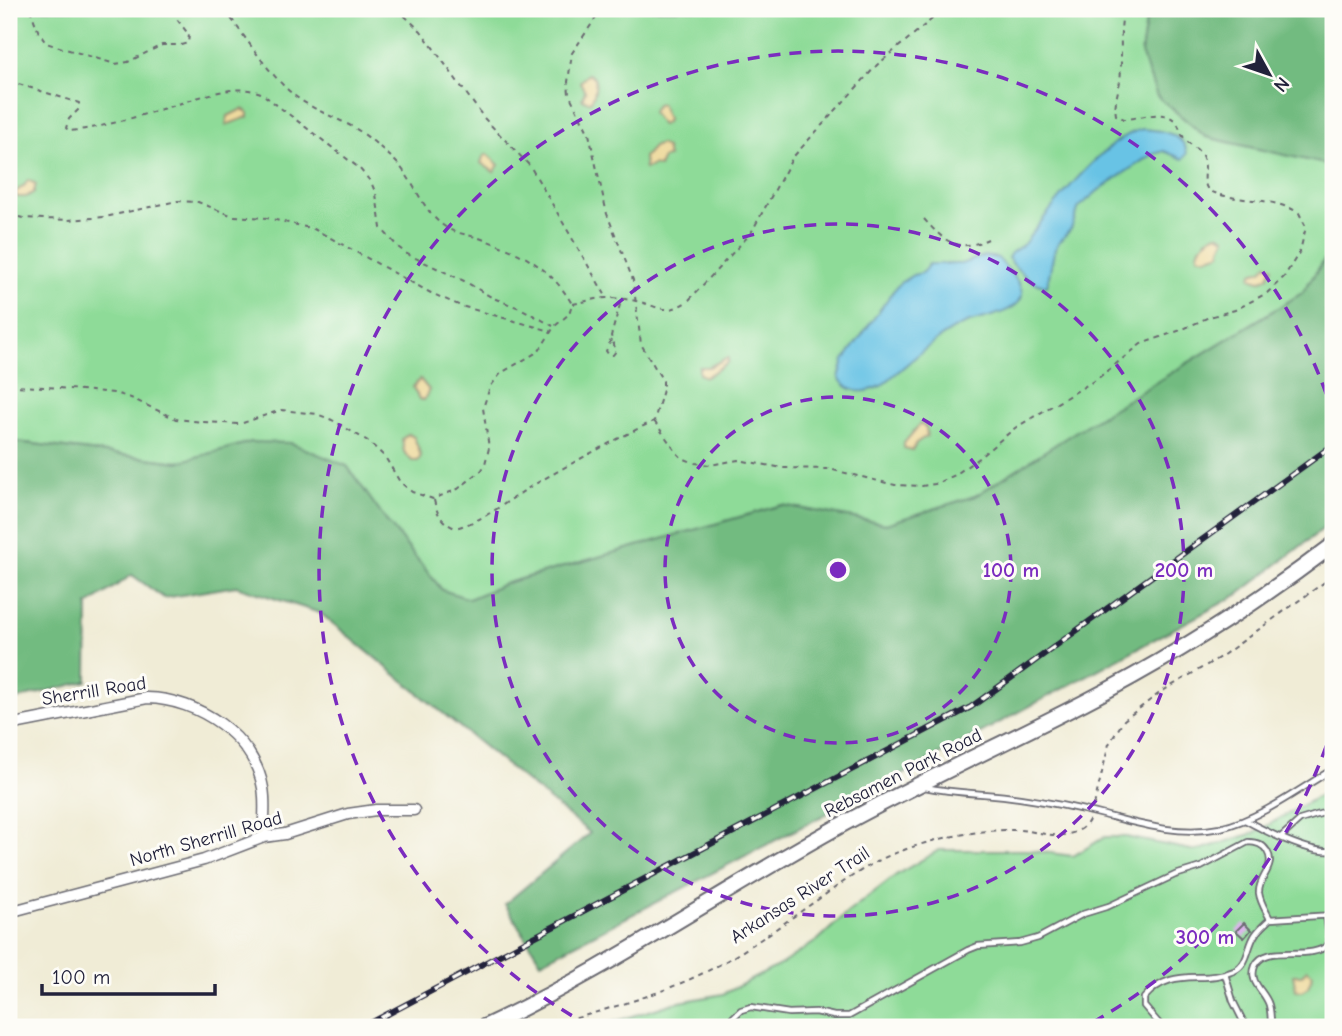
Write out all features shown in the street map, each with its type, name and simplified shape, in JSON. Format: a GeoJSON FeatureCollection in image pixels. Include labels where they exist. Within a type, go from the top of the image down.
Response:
{"type":"FeatureCollection","features":[{"type":"Feature","properties":{"kind":"street","name":"Rebsamen Park Road"},"geometry":{"type":"LineString","coordinates":[[484,1027],[547,997],[842,825],[1086,702],[1159,661],[1246,609],[1333,545]]}},
{"type":"Feature","properties":{"kind":"street","name":"Sherrill Road"},"geometry":{"type":"LineString","coordinates":[[9,725],[147,698],[171,701],[196,709],[227,730],[253,760],[264,789],[264,837]]}},
{"type":"Feature","properties":{"kind":"street","name":"North Sherrill Road"},"geometry":{"type":"LineString","coordinates":[[9,912],[204,860],[264,837],[285,834],[348,814],[376,810],[414,810]]}},
{"type":"Feature","properties":{"kind":"lane"},"geometry":{"type":"LineString","coordinates":[[917,786],[955,793],[1019,797],[1163,830],[1186,831],[1222,827],[1244,819],[1333,769]]}},
{"type":"Feature","properties":{"kind":"lane"},"geometry":{"type":"LineString","coordinates":[[1282,837],[1300,820],[1333,810]]}},
{"type":"Feature","properties":{"kind":"lane"},"geometry":{"type":"LineString","coordinates":[[1244,819],[1312,848],[1333,851]]}},
{"type":"Feature","properties":{"kind":"lane"},"geometry":{"type":"LineString","coordinates":[[723,1027],[741,1010],[751,1007],[789,1013],[816,1012],[849,1016],[968,950],[978,946],[1020,943],[1038,938],[1083,914],[1109,906],[1174,874],[1201,867],[1248,842],[1264,847],[1271,860],[1269,870],[1260,884],[1259,893],[1270,919]]}},
{"type":"Feature","properties":{"kind":"lane"},"geometry":{"type":"LineString","coordinates":[[1326,915],[1331,943]]}},
{"type":"Feature","properties":{"kind":"lane"},"geometry":{"type":"LineString","coordinates":[[1162,1027],[1144,1006],[1144,998],[1150,990],[1181,977],[1236,971],[1244,964],[1254,935],[1270,919],[1333,915]]}},
{"type":"Feature","properties":{"kind":"lane"},"geometry":{"type":"LineString","coordinates":[[1271,1027],[1270,1006],[1257,988],[1254,975],[1256,965],[1262,957],[1272,954],[1313,953],[1325,949],[1333,937]]}},
{"type":"Feature","properties":{"kind":"lane"},"geometry":{"type":"LineString","coordinates":[[1225,974],[1233,1001],[1247,1027]]}},
{"type":"Feature","properties":{"kind":"path"},"geometry":{"type":"LineString","coordinates":[[30,9],[39,33],[48,44],[115,64],[136,59],[162,45],[181,46],[188,43],[189,35],[176,18],[177,9]]}},
{"type":"Feature","properties":{"kind":"path"},"geometry":{"type":"LineString","coordinates":[[224,9],[290,92],[323,114],[352,127],[395,161],[442,225],[454,233],[490,242],[539,265],[558,281],[572,304]]}},
{"type":"Feature","properties":{"kind":"path"},"geometry":{"type":"LineString","coordinates":[[397,9],[421,31],[494,130],[520,153],[530,166],[607,298]]}},
{"type":"Feature","properties":{"kind":"path"},"geometry":{"type":"LineString","coordinates":[[433,499],[437,513],[443,521],[455,527],[467,524],[497,509],[537,483],[654,421],[663,381],[640,344],[633,280],[607,214],[589,134],[569,94],[572,53],[602,9]]}},
{"type":"Feature","properties":{"kind":"path"},"geometry":{"type":"LineString","coordinates":[[572,304],[607,298],[634,300],[656,309],[678,308],[751,233],[793,157],[877,65],[944,9]]}},
{"type":"Feature","properties":{"kind":"path"},"geometry":{"type":"LineString","coordinates":[[654,421],[677,453],[695,463],[710,465],[738,460],[783,468],[829,469],[895,485],[935,484],[980,457],[1015,428],[1097,379],[1141,344],[1209,317],[1247,306],[1276,286],[1294,264],[1300,251],[1306,227],[1299,213],[1274,203],[1224,196],[1208,190],[1204,183],[1205,165],[1202,155],[1184,138],[1177,122],[1167,115],[1124,119],[1116,115],[1120,25],[1124,9]]}},
{"type":"Feature","properties":{"kind":"path"},"geometry":{"type":"LineString","coordinates":[[9,81],[79,103],[79,108],[66,123],[69,131],[113,122],[196,97],[257,91],[359,168],[371,182],[376,194],[381,228],[398,247],[554,327]]}},
{"type":"Feature","properties":{"kind":"path"},"geometry":{"type":"LineString","coordinates":[[9,215],[46,219],[93,218],[140,211],[177,201],[198,202],[233,216],[267,218],[314,229],[431,293],[461,306],[552,331]]}},
{"type":"Feature","properties":{"kind":"path"},"geometry":{"type":"LineString","coordinates":[[924,219],[941,238],[958,245],[970,246],[988,239]]}},
{"type":"Feature","properties":{"kind":"path"},"geometry":{"type":"LineString","coordinates":[[611,340],[621,300]]}},
{"type":"Feature","properties":{"kind":"path"},"geometry":{"type":"LineString","coordinates":[[9,386],[115,393],[176,419],[203,422],[240,424],[281,410],[317,414],[368,441],[385,457],[400,482],[407,488],[433,499],[457,489],[482,470],[489,448],[483,408],[490,387],[501,373],[539,351],[554,327],[566,318],[572,304]]}},
{"type":"Feature","properties":{"kind":"path"},"geometry":{"type":"LineString","coordinates":[[1092,812],[1109,744],[1124,720],[1161,692],[1222,656],[1333,576]]}},
{"type":"Feature","properties":{"kind":"path","name":"Arkansas River Trail"},"geometry":{"type":"LineString","coordinates":[[548,1027],[666,990],[717,966],[873,863],[901,850],[967,833],[1023,830],[1065,835],[1087,825],[1092,812]]}},
{"type":"Feature","properties":{"kind":"green space"},"geometry":{"type":"Polygon","coordinates":[[[9,9],[1148,9],[1141,53],[1157,96],[1206,137],[1333,167],[1333,247],[1302,293],[975,496],[886,524],[782,505],[507,583],[469,599],[442,590],[384,518],[347,466],[251,442],[179,462],[9,441],[9,9]]]}},
{"type":"Feature","properties":{"kind":"green space"},"geometry":{"type":"Polygon","coordinates":[[[1148,9],[1333,9],[1333,167],[1206,137],[1157,96],[1141,53],[1148,9]]]}},
{"type":"Feature","properties":{"kind":"green space"},"geometry":{"type":"Polygon","coordinates":[[[1333,247],[1333,521],[1239,594],[928,761],[541,962],[505,904],[590,833],[320,613],[236,586],[164,598],[132,575],[88,605],[87,681],[9,701],[9,441],[178,462],[251,442],[291,443],[347,466],[384,518],[442,590],[469,599],[507,583],[782,505],[886,524],[975,496],[1302,293],[1333,247]]]}},
{"type":"Feature","properties":{"kind":"green space"},"geometry":{"type":"Polygon","coordinates":[[[1333,788],[1333,1027],[598,1027],[674,1003],[723,994],[780,965],[818,940],[847,913],[896,875],[939,850],[1027,850],[1073,856],[1105,837],[1126,837],[1196,851],[1254,833],[1333,788]]]}},
{"type":"Feature","properties":{"kind":"sand"},"geometry":{"type":"Polygon","coordinates":[[[588,74],[594,77],[595,83],[594,94],[589,102],[582,99],[585,91],[580,82],[588,74]]]}},
{"type":"Feature","properties":{"kind":"sand"},"geometry":{"type":"Polygon","coordinates":[[[661,104],[667,119],[666,123],[661,125],[652,112],[656,105],[661,104]]]}},
{"type":"Feature","properties":{"kind":"sand"},"geometry":{"type":"Polygon","coordinates":[[[242,109],[248,112],[248,117],[226,125],[228,116],[242,109]]]}},
{"type":"Feature","properties":{"kind":"sand"},"geometry":{"type":"Polygon","coordinates":[[[660,144],[666,148],[668,157],[663,158],[659,167],[653,165],[645,169],[644,157],[660,144]]]}},
{"type":"Feature","properties":{"kind":"sand"},"geometry":{"type":"Polygon","coordinates":[[[487,154],[499,165],[494,172],[481,163],[487,154]]]}},
{"type":"Feature","properties":{"kind":"sand"},"geometry":{"type":"Polygon","coordinates":[[[28,180],[36,184],[34,192],[26,197],[17,197],[15,192],[28,180]]]}},
{"type":"Feature","properties":{"kind":"sand"},"geometry":{"type":"Polygon","coordinates":[[[1218,234],[1226,238],[1221,253],[1206,258],[1198,256],[1204,242],[1218,234]]]}},
{"type":"Feature","properties":{"kind":"sand"},"geometry":{"type":"Polygon","coordinates":[[[1267,264],[1273,267],[1267,278],[1259,281],[1251,278],[1252,273],[1262,270],[1267,264]]]}},
{"type":"Feature","properties":{"kind":"sand"},"geometry":{"type":"Polygon","coordinates":[[[726,358],[728,362],[706,377],[699,374],[699,367],[709,367],[726,358]]]}},
{"type":"Feature","properties":{"kind":"sand"},"geometry":{"type":"Polygon","coordinates":[[[420,379],[429,390],[424,400],[419,399],[413,387],[420,379]]]}},
{"type":"Feature","properties":{"kind":"sand"},"geometry":{"type":"Polygon","coordinates":[[[920,424],[926,427],[927,436],[916,443],[913,450],[904,448],[904,443],[920,424]]]}},
{"type":"Feature","properties":{"kind":"sand"},"geometry":{"type":"Polygon","coordinates":[[[408,434],[414,437],[421,456],[418,461],[412,461],[404,452],[402,439],[408,434]]]}},
{"type":"Feature","properties":{"kind":"sand"},"geometry":{"type":"Polygon","coordinates":[[[1307,969],[1313,974],[1308,987],[1302,991],[1296,990],[1293,975],[1302,975],[1307,969]]]}},
{"type":"Feature","properties":{"kind":"water"},"geometry":{"type":"Polygon","coordinates":[[[1142,129],[1177,137],[1182,141],[1187,154],[1183,159],[1164,151],[1151,155],[1099,190],[1079,207],[1071,229],[1059,242],[1054,252],[1047,286],[1025,276],[1008,258],[1011,253],[1024,244],[1094,161],[1127,135],[1142,129]]]}},
{"type":"Feature","properties":{"kind":"water"},"geometry":{"type":"Polygon","coordinates":[[[984,256],[998,258],[1016,280],[1022,294],[1015,305],[945,334],[881,386],[858,391],[843,383],[839,378],[844,360],[900,283],[922,273],[929,264],[961,264],[984,256]]]}},
{"type":"Feature","properties":{"kind":"building"},"geometry":{"type":"Polygon","coordinates":[[[1244,923],[1251,930],[1244,938],[1236,931],[1244,923]]]}},
{"type":"Feature","properties":{"kind":"railway"},"geometry":{"type":"LineString","coordinates":[[363,1027],[971,707],[1333,445]]}}]}
